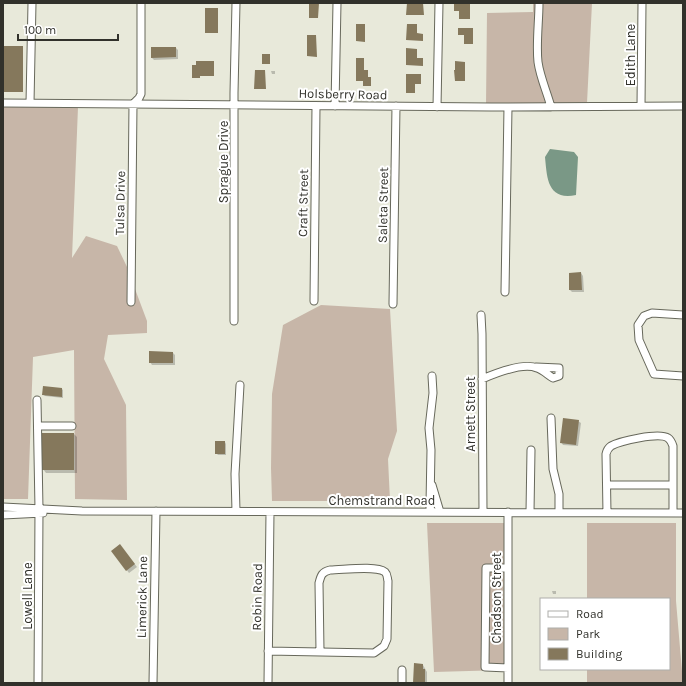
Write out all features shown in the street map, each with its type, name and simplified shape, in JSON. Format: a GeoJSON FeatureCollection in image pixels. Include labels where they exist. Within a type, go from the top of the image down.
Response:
{"type":"FeatureCollection","features":[{"type":"Feature","properties":{"kind":"street"},"geometry":{"type":"LineString","coordinates":[[30,103],[32,3]]}},
{"type":"Feature","properties":{"kind":"street"},"geometry":{"type":"LineString","coordinates":[[133,104],[140,98],[141,94],[141,3]]}},
{"type":"Feature","properties":{"kind":"street","name":"Sprague Drive"},"geometry":{"type":"LineString","coordinates":[[234,321],[234,104],[236,3]]}},
{"type":"Feature","properties":{"kind":"street"},"geometry":{"type":"LineString","coordinates":[[335,106],[337,3]]}},
{"type":"Feature","properties":{"kind":"street"},"geometry":{"type":"LineString","coordinates":[[437,107],[439,3]]}},
{"type":"Feature","properties":{"kind":"street"},"geometry":{"type":"LineString","coordinates":[[539,3],[538,62],[551,107]]}},
{"type":"Feature","properties":{"kind":"street","name":"Edith Lane"},"geometry":{"type":"LineString","coordinates":[[641,106],[642,3]]}},
{"type":"Feature","properties":{"kind":"street","name":"Holsberry Road"},"geometry":{"type":"LineString","coordinates":[[3,103],[437,107],[683,106]]}},
{"type":"Feature","properties":{"kind":"street","name":"Tulsa Drive"},"geometry":{"type":"LineString","coordinates":[[131,302],[133,104]]}},
{"type":"Feature","properties":{"kind":"street","name":"Craft Street"},"geometry":{"type":"LineString","coordinates":[[314,301],[316,106]]}},
{"type":"Feature","properties":{"kind":"street","name":"Saleta Street"},"geometry":{"type":"LineString","coordinates":[[394,304],[396,106]]}},
{"type":"Feature","properties":{"kind":"street"},"geometry":{"type":"LineString","coordinates":[[505,292],[508,107]]}},
{"type":"Feature","properties":{"kind":"street"},"geometry":{"type":"LineString","coordinates":[[683,315],[652,313],[644,316],[638,325],[639,340],[654,374],[683,376]]}},
{"type":"Feature","properties":{"kind":"street","name":"Arnett Street"},"geometry":{"type":"LineString","coordinates":[[481,315],[483,512]]}},
{"type":"Feature","properties":{"kind":"street"},"geometry":{"type":"LineString","coordinates":[[482,379],[515,368],[536,367]]}},
{"type":"Feature","properties":{"kind":"street"},"geometry":{"type":"LineString","coordinates":[[432,376],[433,393],[429,428],[430,479],[437,512]]}},
{"type":"Feature","properties":{"kind":"street"},"geometry":{"type":"LineString","coordinates":[[236,511],[235,474],[240,386]]}},
{"type":"Feature","properties":{"kind":"street","name":"Lowell Lane"},"geometry":{"type":"LineString","coordinates":[[37,400],[39,511],[38,683]]}},
{"type":"Feature","properties":{"kind":"street"},"geometry":{"type":"LineString","coordinates":[[551,418],[553,469],[559,494],[559,512]]}},
{"type":"Feature","properties":{"kind":"street"},"geometry":{"type":"LineString","coordinates":[[38,426],[72,426]]}},
{"type":"Feature","properties":{"kind":"street"},"geometry":{"type":"LineString","coordinates":[[607,513],[606,454],[610,447],[618,443],[644,437],[664,437],[669,439],[672,446],[673,513]]}},
{"type":"Feature","properties":{"kind":"street"},"geometry":{"type":"LineString","coordinates":[[530,512],[531,450]]}},
{"type":"Feature","properties":{"kind":"street"},"geometry":{"type":"LineString","coordinates":[[607,485],[672,485]]}},
{"type":"Feature","properties":{"kind":"street","name":"Chemstrand Road"},"geometry":{"type":"LineString","coordinates":[[3,507],[39,511],[683,513]]}},
{"type":"Feature","properties":{"kind":"street","name":"Chemstrand Road"},"geometry":{"type":"LineString","coordinates":[[3,515],[39,511]]}},
{"type":"Feature","properties":{"kind":"street","name":"Limerick Lane"},"geometry":{"type":"LineString","coordinates":[[153,683],[156,511]]}},
{"type":"Feature","properties":{"kind":"street","name":"Robin Road"},"geometry":{"type":"LineString","coordinates":[[268,683],[270,512]]}},
{"type":"Feature","properties":{"kind":"street","name":"Chadson Street"},"geometry":{"type":"LineString","coordinates":[[508,512],[508,683]]}},
{"type":"Feature","properties":{"kind":"street"},"geometry":{"type":"LineString","coordinates":[[508,568],[486,568],[485,667],[508,668]]}},
{"type":"Feature","properties":{"kind":"street"},"geometry":{"type":"LineString","coordinates":[[268,651],[374,653],[384,646],[387,639],[388,581],[387,575],[384,572],[376,569],[324,571],[319,583],[320,651]]}},
{"type":"Feature","properties":{"kind":"street"},"geometry":{"type":"LineString","coordinates":[[402,670],[402,683]]}},
{"type":"Feature","properties":{"kind":"green space"},"geometry":{"type":"Polygon","coordinates":[[[533,3],[592,3],[587,103],[486,104],[487,13],[533,12],[533,3]]]}},
{"type":"Feature","properties":{"kind":"green space"},"geometry":{"type":"Polygon","coordinates":[[[3,106],[78,107],[72,258],[86,236],[117,246],[128,269],[127,305],[135,305],[135,289],[147,321],[147,333],[108,335],[104,359],[126,405],[127,500],[75,499],[74,350],[33,357],[28,499],[3,499],[3,106]]]}},
{"type":"Feature","properties":{"kind":"green space"},"geometry":{"type":"Polygon","coordinates":[[[321,305],[390,309],[397,431],[388,459],[390,501],[272,501],[272,394],[283,325],[321,305]]]}},
{"type":"Feature","properties":{"kind":"green space"},"geometry":{"type":"Polygon","coordinates":[[[427,523],[504,523],[504,670],[434,672],[427,523]]]}},
{"type":"Feature","properties":{"kind":"green space"},"geometry":{"type":"Polygon","coordinates":[[[587,523],[676,523],[676,601],[683,683],[587,683],[587,670],[670,670],[670,598],[587,598],[587,523]]]}},
{"type":"Feature","properties":{"kind":"shaded area"},"geometry":{"type":"Polygon","coordinates":[[[550,149],[574,152],[578,157],[576,195],[566,196],[559,194],[550,186],[545,157],[550,149]]]}},
{"type":"Feature","properties":{"kind":"building"},"geometry":{"type":"Polygon","coordinates":[[[309,3],[319,3],[318,18],[309,18],[309,3]]]}},
{"type":"Feature","properties":{"kind":"building"},"geometry":{"type":"Polygon","coordinates":[[[407,3],[423,3],[424,15],[406,15],[407,3]]]}},
{"type":"Feature","properties":{"kind":"building"},"geometry":{"type":"Polygon","coordinates":[[[454,3],[470,4],[470,19],[459,19],[459,11],[454,11],[454,3]]]}},
{"type":"Feature","properties":{"kind":"building"},"geometry":{"type":"Polygon","coordinates":[[[205,8],[218,8],[218,33],[205,33],[205,8]]]}},
{"type":"Feature","properties":{"kind":"building"},"geometry":{"type":"Polygon","coordinates":[[[356,24],[365,24],[365,42],[356,41],[356,24]]]}},
{"type":"Feature","properties":{"kind":"building"},"geometry":{"type":"Polygon","coordinates":[[[407,24],[417,24],[417,33],[423,34],[423,41],[406,40],[407,24]]]}},
{"type":"Feature","properties":{"kind":"building"},"geometry":{"type":"Polygon","coordinates":[[[458,28],[473,28],[473,44],[464,44],[464,35],[458,35],[458,28]]]}},
{"type":"Feature","properties":{"kind":"building"},"geometry":{"type":"Polygon","coordinates":[[[307,35],[316,35],[317,57],[307,56],[307,35]]]}},
{"type":"Feature","properties":{"kind":"building"},"geometry":{"type":"Polygon","coordinates":[[[3,46],[23,46],[23,92],[3,92],[3,46]]]}},
{"type":"Feature","properties":{"kind":"building"},"geometry":{"type":"Polygon","coordinates":[[[151,47],[176,47],[176,57],[151,58],[151,47]]]}},
{"type":"Feature","properties":{"kind":"building"},"geometry":{"type":"Polygon","coordinates":[[[406,48],[417,49],[417,58],[423,58],[423,66],[406,65],[406,48]]]}},
{"type":"Feature","properties":{"kind":"building"},"geometry":{"type":"Polygon","coordinates":[[[262,54],[270,54],[270,64],[262,64],[262,54]]]}},
{"type":"Feature","properties":{"kind":"building"},"geometry":{"type":"Polygon","coordinates":[[[356,58],[364,58],[364,70],[368,70],[368,77],[371,77],[371,86],[363,86],[363,81],[356,81],[356,58]]]}},
{"type":"Feature","properties":{"kind":"building"},"geometry":{"type":"Polygon","coordinates":[[[196,61],[214,61],[214,76],[200,76],[200,78],[192,78],[192,65],[196,65],[196,61]]]}},
{"type":"Feature","properties":{"kind":"building"},"geometry":{"type":"Polygon","coordinates":[[[455,61],[465,62],[465,81],[455,81],[455,61]]]}},
{"type":"Feature","properties":{"kind":"building"},"geometry":{"type":"Polygon","coordinates":[[[255,70],[265,70],[266,89],[254,89],[255,70]]]}},
{"type":"Feature","properties":{"kind":"building"},"geometry":{"type":"Polygon","coordinates":[[[406,74],[421,74],[421,84],[415,84],[415,93],[406,93],[406,74]]]}},
{"type":"Feature","properties":{"kind":"building"},"geometry":{"type":"Polygon","coordinates":[[[581,272],[582,290],[569,290],[569,273],[581,272]]]}},
{"type":"Feature","properties":{"kind":"building"},"geometry":{"type":"Polygon","coordinates":[[[149,351],[173,352],[173,363],[149,363],[149,351]]]}},
{"type":"Feature","properties":{"kind":"building"},"geometry":{"type":"Polygon","coordinates":[[[43,386],[62,388],[62,397],[42,395],[43,386]]]}},
{"type":"Feature","properties":{"kind":"building"},"geometry":{"type":"Polygon","coordinates":[[[563,418],[579,420],[576,445],[560,443],[563,418]]]}},
{"type":"Feature","properties":{"kind":"building"},"geometry":{"type":"Polygon","coordinates":[[[42,433],[74,433],[74,470],[42,470],[42,433]]]}},
{"type":"Feature","properties":{"kind":"building"},"geometry":{"type":"Polygon","coordinates":[[[215,441],[225,441],[225,454],[215,454],[215,441]]]}},
{"type":"Feature","properties":{"kind":"building"},"geometry":{"type":"Polygon","coordinates":[[[120,544],[135,564],[126,571],[111,551],[120,544]]]}},
{"type":"Feature","properties":{"kind":"building"},"geometry":{"type":"Polygon","coordinates":[[[414,663],[423,664],[423,669],[425,669],[425,683],[413,683],[414,663]]]}}]}
